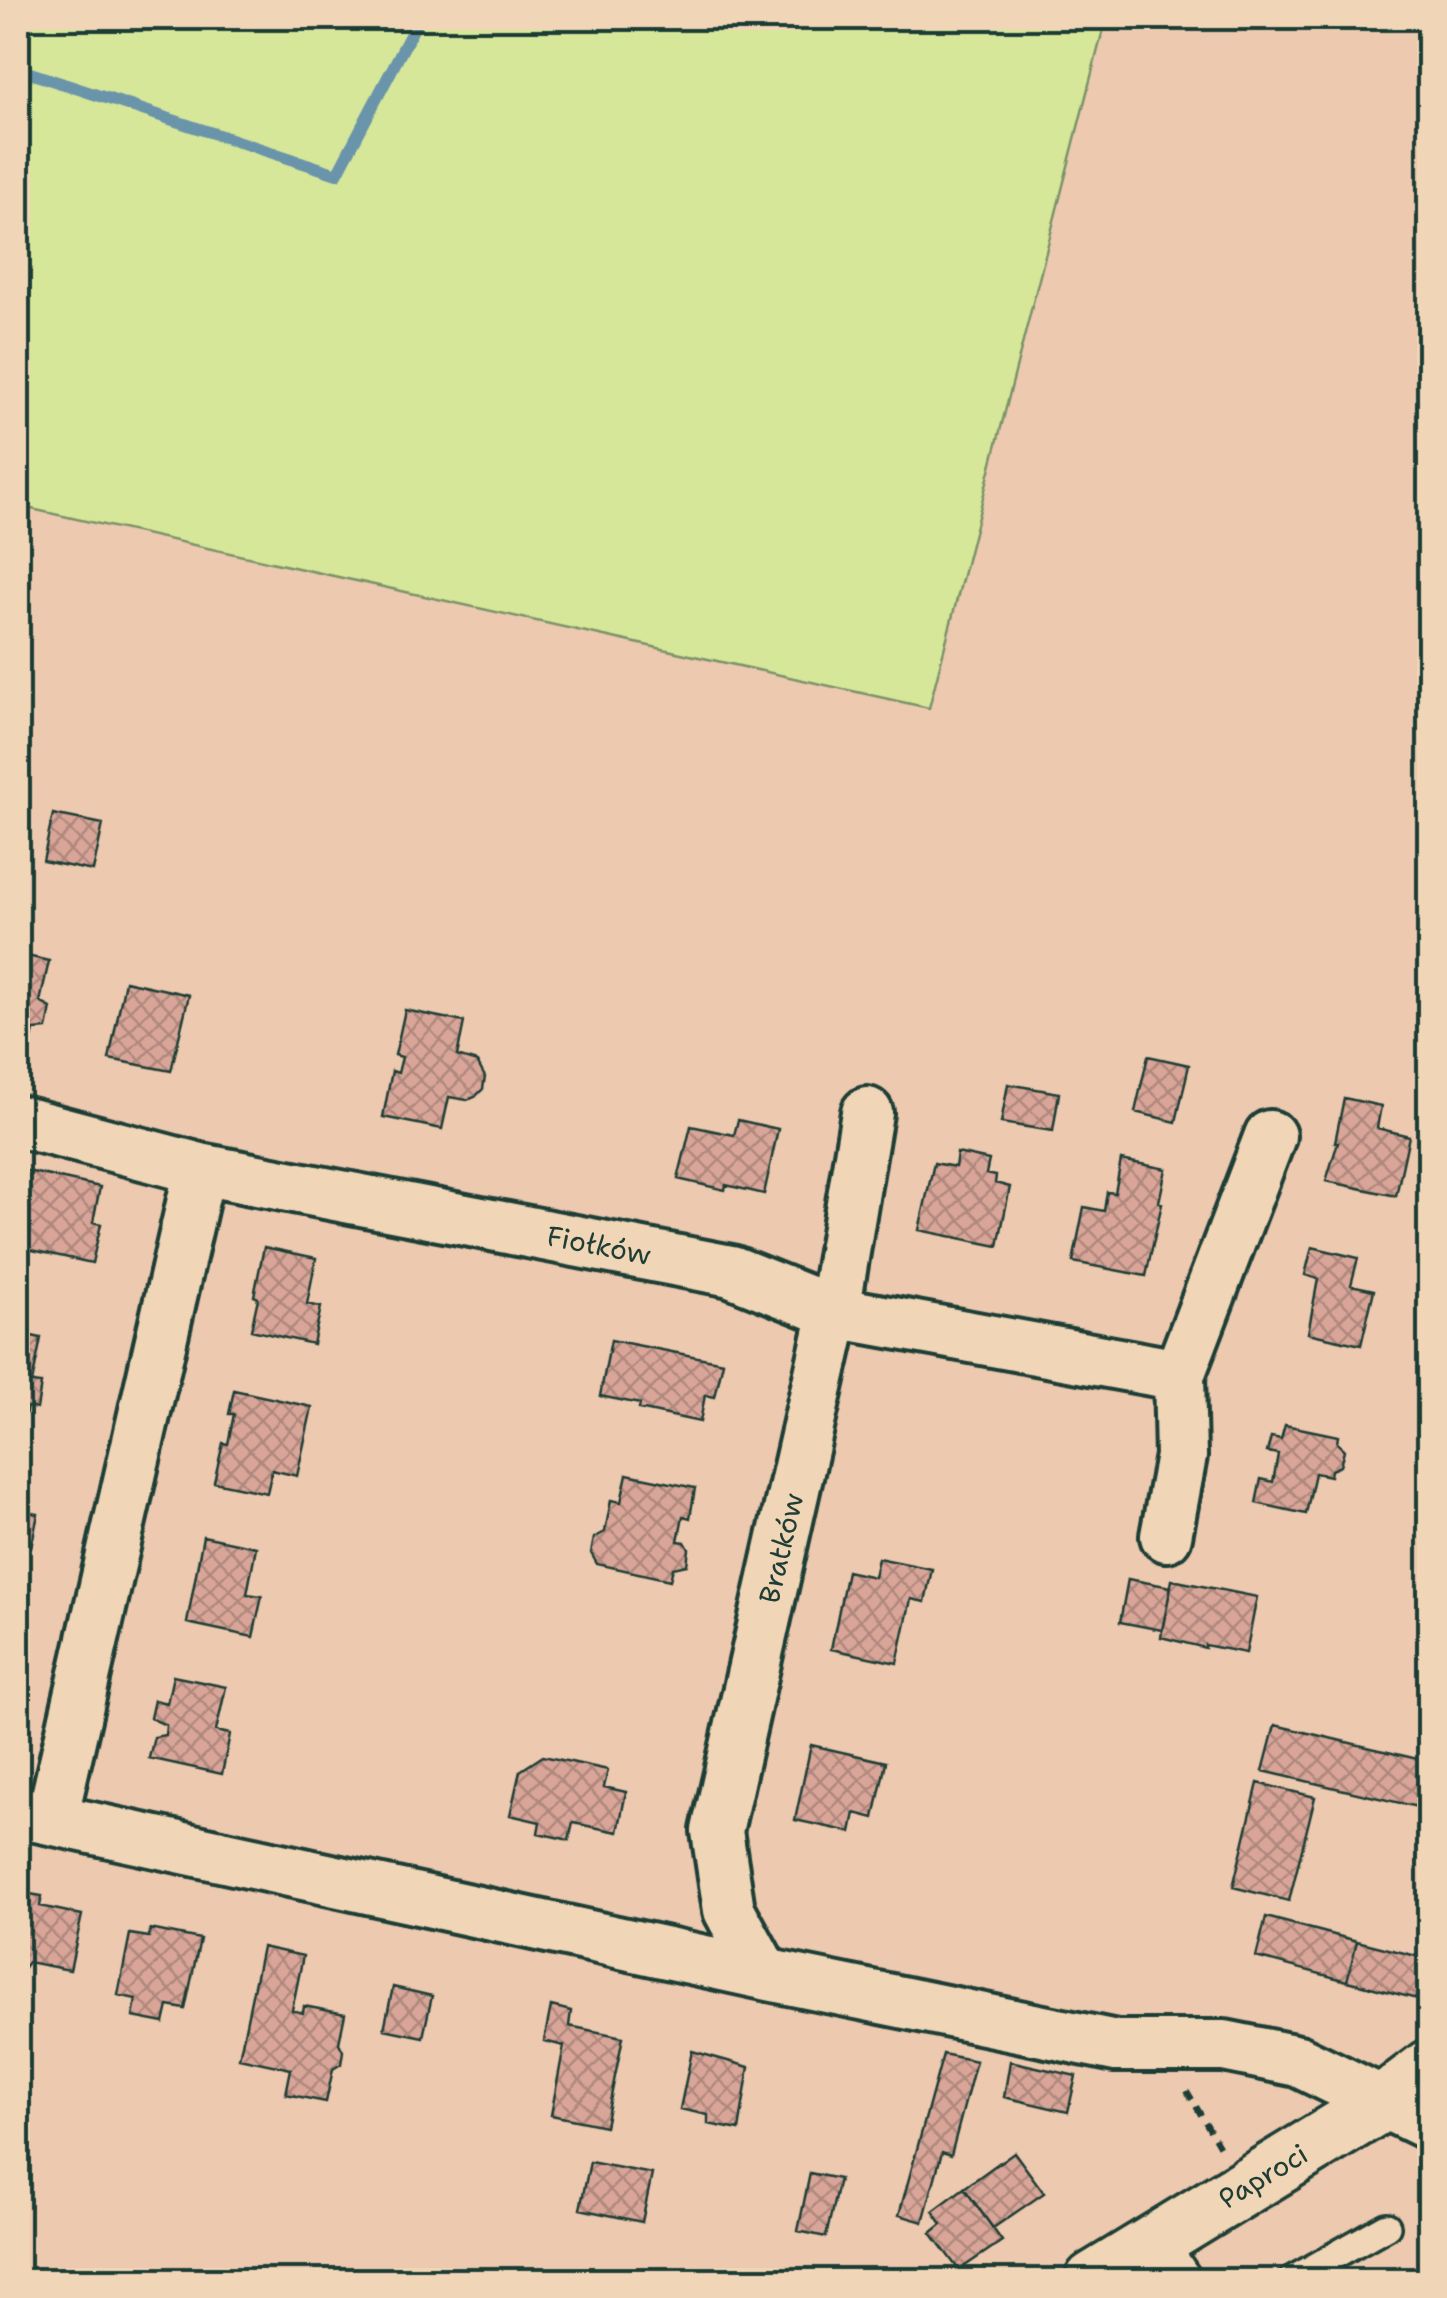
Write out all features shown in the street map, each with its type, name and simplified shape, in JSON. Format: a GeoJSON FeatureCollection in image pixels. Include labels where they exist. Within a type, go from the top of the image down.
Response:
{"type":"FeatureCollection","features":[{"type":"Feature","properties":{"kind":"street","name":"Bratków"},"geometry":{"type":"LineString","coordinates":[[764,1974],[730,1910],[717,1831],[834,1312],[867,1113]]}},
{"type":"Feature","properties":{"kind":"street","name":"Fiołków"},"geometry":{"type":"LineString","coordinates":[[18,1121],[200,1168],[731,1271],[834,1312],[1178,1375]]}},
{"type":"Feature","properties":{"kind":"street"},"geometry":{"type":"LineString","coordinates":[[1166,1536],[1181,1456],[1178,1375],[1270,1136]]}},
{"type":"Feature","properties":{"kind":"street"},"geometry":{"type":"LineString","coordinates":[[200,1168],[35,1816],[1116,2046],[1224,2046],[1298,2060],[1406,2114]]}},
{"type":"Feature","properties":{"kind":"street","name":"Paproci"},"geometry":{"type":"LineString","coordinates":[[1094,2280],[1176,2260],[1406,2114],[1430,2067]]}},
{"type":"Feature","properties":{"kind":"lane"},"geometry":{"type":"LineString","coordinates":[[1290,2280],[1387,2226]]}},
{"type":"Feature","properties":{"kind":"green space"},"geometry":{"type":"Polygon","coordinates":[[[18,18],[1106,18],[929,708],[18,506],[18,18]]]}},
{"type":"Feature","properties":{"kind":"building"},"geometry":{"type":"Polygon","coordinates":[[[53,814],[103,824],[93,871],[43,861],[53,814]]]}},
{"type":"Feature","properties":{"kind":"building"},"geometry":{"type":"Polygon","coordinates":[[[18,954],[49,961],[40,1002],[51,1008],[47,1029],[34,1030],[31,1043],[18,1040],[18,954]]]}},
{"type":"Feature","properties":{"kind":"building"},"geometry":{"type":"Polygon","coordinates":[[[125,981],[189,995],[171,1071],[109,1059],[125,981]]]}},
{"type":"Feature","properties":{"kind":"building"},"geometry":{"type":"Polygon","coordinates":[[[405,1010],[464,1022],[457,1056],[477,1062],[485,1077],[483,1089],[475,1097],[449,1097],[442,1129],[383,1117],[392,1071],[398,1073],[402,1057],[395,1055],[405,1010]]]}},
{"type":"Feature","properties":{"kind":"building"},"geometry":{"type":"Polygon","coordinates":[[[1148,1056],[1189,1065],[1176,1122],[1135,1112],[1148,1056]]]}},
{"type":"Feature","properties":{"kind":"building"},"geometry":{"type":"Polygon","coordinates":[[[1008,1084],[1059,1093],[1053,1131],[1001,1123],[1008,1084]]]}},
{"type":"Feature","properties":{"kind":"building"},"geometry":{"type":"Polygon","coordinates":[[[1344,1098],[1381,1106],[1377,1128],[1409,1136],[1396,1196],[1326,1181],[1338,1142],[1344,1098]]]}},
{"type":"Feature","properties":{"kind":"building"},"geometry":{"type":"Polygon","coordinates":[[[738,1120],[778,1129],[764,1194],[678,1179],[691,1126],[734,1135],[738,1120]]]}},
{"type":"Feature","properties":{"kind":"building"},"geometry":{"type":"Polygon","coordinates":[[[957,1153],[989,1160],[986,1174],[996,1176],[995,1183],[1010,1187],[998,1246],[919,1230],[934,1163],[955,1167],[957,1153]]]}},
{"type":"Feature","properties":{"kind":"building"},"geometry":{"type":"Polygon","coordinates":[[[1121,1160],[1166,1169],[1146,1276],[1073,1262],[1084,1207],[1104,1211],[1107,1192],[1115,1193],[1121,1160]]]}},
{"type":"Feature","properties":{"kind":"building"},"geometry":{"type":"Polygon","coordinates":[[[18,1169],[100,1187],[93,1222],[101,1224],[92,1263],[18,1247],[18,1169]]]}},
{"type":"Feature","properties":{"kind":"building"},"geometry":{"type":"Polygon","coordinates":[[[264,1247],[316,1258],[307,1304],[321,1307],[313,1344],[251,1330],[264,1247]]]}},
{"type":"Feature","properties":{"kind":"building"},"geometry":{"type":"Polygon","coordinates":[[[1312,1247],[1358,1258],[1351,1285],[1374,1290],[1361,1345],[1308,1333],[1318,1279],[1305,1275],[1312,1247]]]}},
{"type":"Feature","properties":{"kind":"building"},"geometry":{"type":"Polygon","coordinates":[[[18,1333],[41,1338],[32,1383],[41,1384],[37,1409],[27,1407],[21,1438],[18,1437],[18,1333]]]}},
{"type":"Feature","properties":{"kind":"building"},"geometry":{"type":"Polygon","coordinates":[[[611,1340],[723,1362],[715,1397],[705,1395],[700,1422],[600,1396],[611,1340]]]}},
{"type":"Feature","properties":{"kind":"building"},"geometry":{"type":"Polygon","coordinates":[[[234,1390],[312,1407],[297,1476],[272,1470],[267,1493],[214,1482],[223,1443],[228,1444],[234,1390]]]}},
{"type":"Feature","properties":{"kind":"building"},"geometry":{"type":"Polygon","coordinates":[[[1285,1425],[1338,1436],[1337,1443],[1344,1450],[1340,1466],[1331,1470],[1330,1476],[1315,1473],[1306,1514],[1256,1503],[1261,1479],[1273,1482],[1278,1454],[1267,1452],[1271,1437],[1281,1439],[1285,1425]]]}},
{"type":"Feature","properties":{"kind":"building"},"geometry":{"type":"Polygon","coordinates":[[[627,1474],[695,1488],[690,1518],[683,1516],[678,1541],[685,1542],[689,1549],[687,1565],[673,1568],[670,1580],[597,1564],[591,1553],[594,1538],[605,1532],[611,1500],[621,1502],[627,1474]]]}},
{"type":"Feature","properties":{"kind":"building"},"geometry":{"type":"Polygon","coordinates":[[[18,1510],[38,1514],[31,1548],[21,1547],[18,1564],[18,1510]]]}},
{"type":"Feature","properties":{"kind":"building"},"geometry":{"type":"Polygon","coordinates":[[[203,1536],[256,1547],[247,1594],[262,1596],[253,1637],[187,1623],[203,1536]]]}},
{"type":"Feature","properties":{"kind":"building"},"geometry":{"type":"Polygon","coordinates":[[[878,1558],[932,1569],[925,1602],[911,1599],[897,1663],[831,1649],[847,1571],[874,1577],[878,1558]]]}},
{"type":"Feature","properties":{"kind":"building"},"geometry":{"type":"Polygon","coordinates":[[[1128,1579],[1171,1587],[1162,1630],[1120,1622],[1128,1579]]]}},
{"type":"Feature","properties":{"kind":"building"},"geometry":{"type":"Polygon","coordinates":[[[1172,1580],[1257,1597],[1246,1653],[1161,1637],[1172,1580]]]}},
{"type":"Feature","properties":{"kind":"building"},"geometry":{"type":"Polygon","coordinates":[[[173,1676],[226,1687],[216,1731],[230,1734],[222,1774],[149,1758],[154,1737],[165,1735],[166,1725],[150,1718],[154,1700],[167,1703],[173,1676]]]}},
{"type":"Feature","properties":{"kind":"building"},"geometry":{"type":"Polygon","coordinates":[[[1275,1725],[1430,1762],[1430,1810],[1263,1771],[1275,1725]]]}},
{"type":"Feature","properties":{"kind":"building"},"geometry":{"type":"Polygon","coordinates":[[[811,1745],[886,1762],[874,1818],[855,1813],[851,1832],[795,1820],[811,1745]]]}},
{"type":"Feature","properties":{"kind":"building"},"geometry":{"type":"Polygon","coordinates":[[[543,1756],[608,1770],[604,1787],[626,1792],[618,1832],[573,1823],[569,1840],[538,1833],[540,1822],[510,1815],[520,1771],[543,1756]]]}},
{"type":"Feature","properties":{"kind":"building"},"geometry":{"type":"Polygon","coordinates":[[[1258,1783],[1315,1797],[1289,1901],[1233,1887],[1258,1783]]]}},
{"type":"Feature","properties":{"kind":"building"},"geometry":{"type":"Polygon","coordinates":[[[18,1892],[42,1896],[40,1906],[82,1915],[70,1970],[28,1962],[22,1970],[18,1969],[18,1892]]]}},
{"type":"Feature","properties":{"kind":"building"},"geometry":{"type":"Polygon","coordinates":[[[1266,1917],[1357,1941],[1347,1981],[1256,1957],[1266,1917]]]}},
{"type":"Feature","properties":{"kind":"building"},"geometry":{"type":"Polygon","coordinates":[[[150,1929],[200,1939],[185,2009],[168,2006],[164,2023],[133,2017],[136,1999],[118,1995],[130,1934],[149,1937],[150,1929]]]}},
{"type":"Feature","properties":{"kind":"building"},"geometry":{"type":"Polygon","coordinates":[[[1357,1941],[1428,1959],[1417,1999],[1347,1981],[1357,1941]]]}},
{"type":"Feature","properties":{"kind":"building"},"geometry":{"type":"Polygon","coordinates":[[[262,1947],[303,1956],[292,2010],[303,2013],[304,2006],[345,2014],[339,2043],[343,2051],[341,2064],[333,2069],[326,2102],[286,2094],[291,2069],[239,2058],[262,1947]]]}},
{"type":"Feature","properties":{"kind":"building"},"geometry":{"type":"Polygon","coordinates":[[[393,1987],[432,1996],[423,2037],[384,2029],[393,1987]]]}},
{"type":"Feature","properties":{"kind":"building"},"geometry":{"type":"Polygon","coordinates":[[[551,2006],[571,2011],[569,2026],[623,2037],[605,2126],[551,2115],[564,2046],[544,2041],[551,2006]]]}},
{"type":"Feature","properties":{"kind":"building"},"geometry":{"type":"Polygon","coordinates":[[[692,2051],[749,2067],[739,2130],[708,2124],[708,2115],[680,2109],[692,2051]]]}},
{"type":"Feature","properties":{"kind":"building"},"geometry":{"type":"Polygon","coordinates":[[[943,2054],[976,2061],[951,2155],[942,2152],[923,2222],[899,2215],[943,2054]]]}},
{"type":"Feature","properties":{"kind":"building"},"geometry":{"type":"Polygon","coordinates":[[[1010,2061],[1076,2076],[1068,2112],[1004,2097],[1010,2061]]]}},
{"type":"Feature","properties":{"kind":"building"},"geometry":{"type":"Polygon","coordinates":[[[1014,2152],[1044,2193],[993,2228],[964,2188],[1014,2152]]]}},
{"type":"Feature","properties":{"kind":"building"},"geometry":{"type":"Polygon","coordinates":[[[590,2162],[652,2174],[642,2222],[580,2209],[590,2162]]]}},
{"type":"Feature","properties":{"kind":"building"},"geometry":{"type":"Polygon","coordinates":[[[810,2173],[839,2179],[826,2237],[798,2231],[810,2173]]]}},
{"type":"Feature","properties":{"kind":"building"},"geometry":{"type":"Polygon","coordinates":[[[964,2188],[1002,2241],[959,2270],[931,2233],[942,2224],[933,2211],[964,2188]]]}},
{"type":"Feature","properties":{"kind":"waterway"},"geometry":{"type":"LineString","coordinates":[[18,69],[337,174],[419,18]]}}]}
